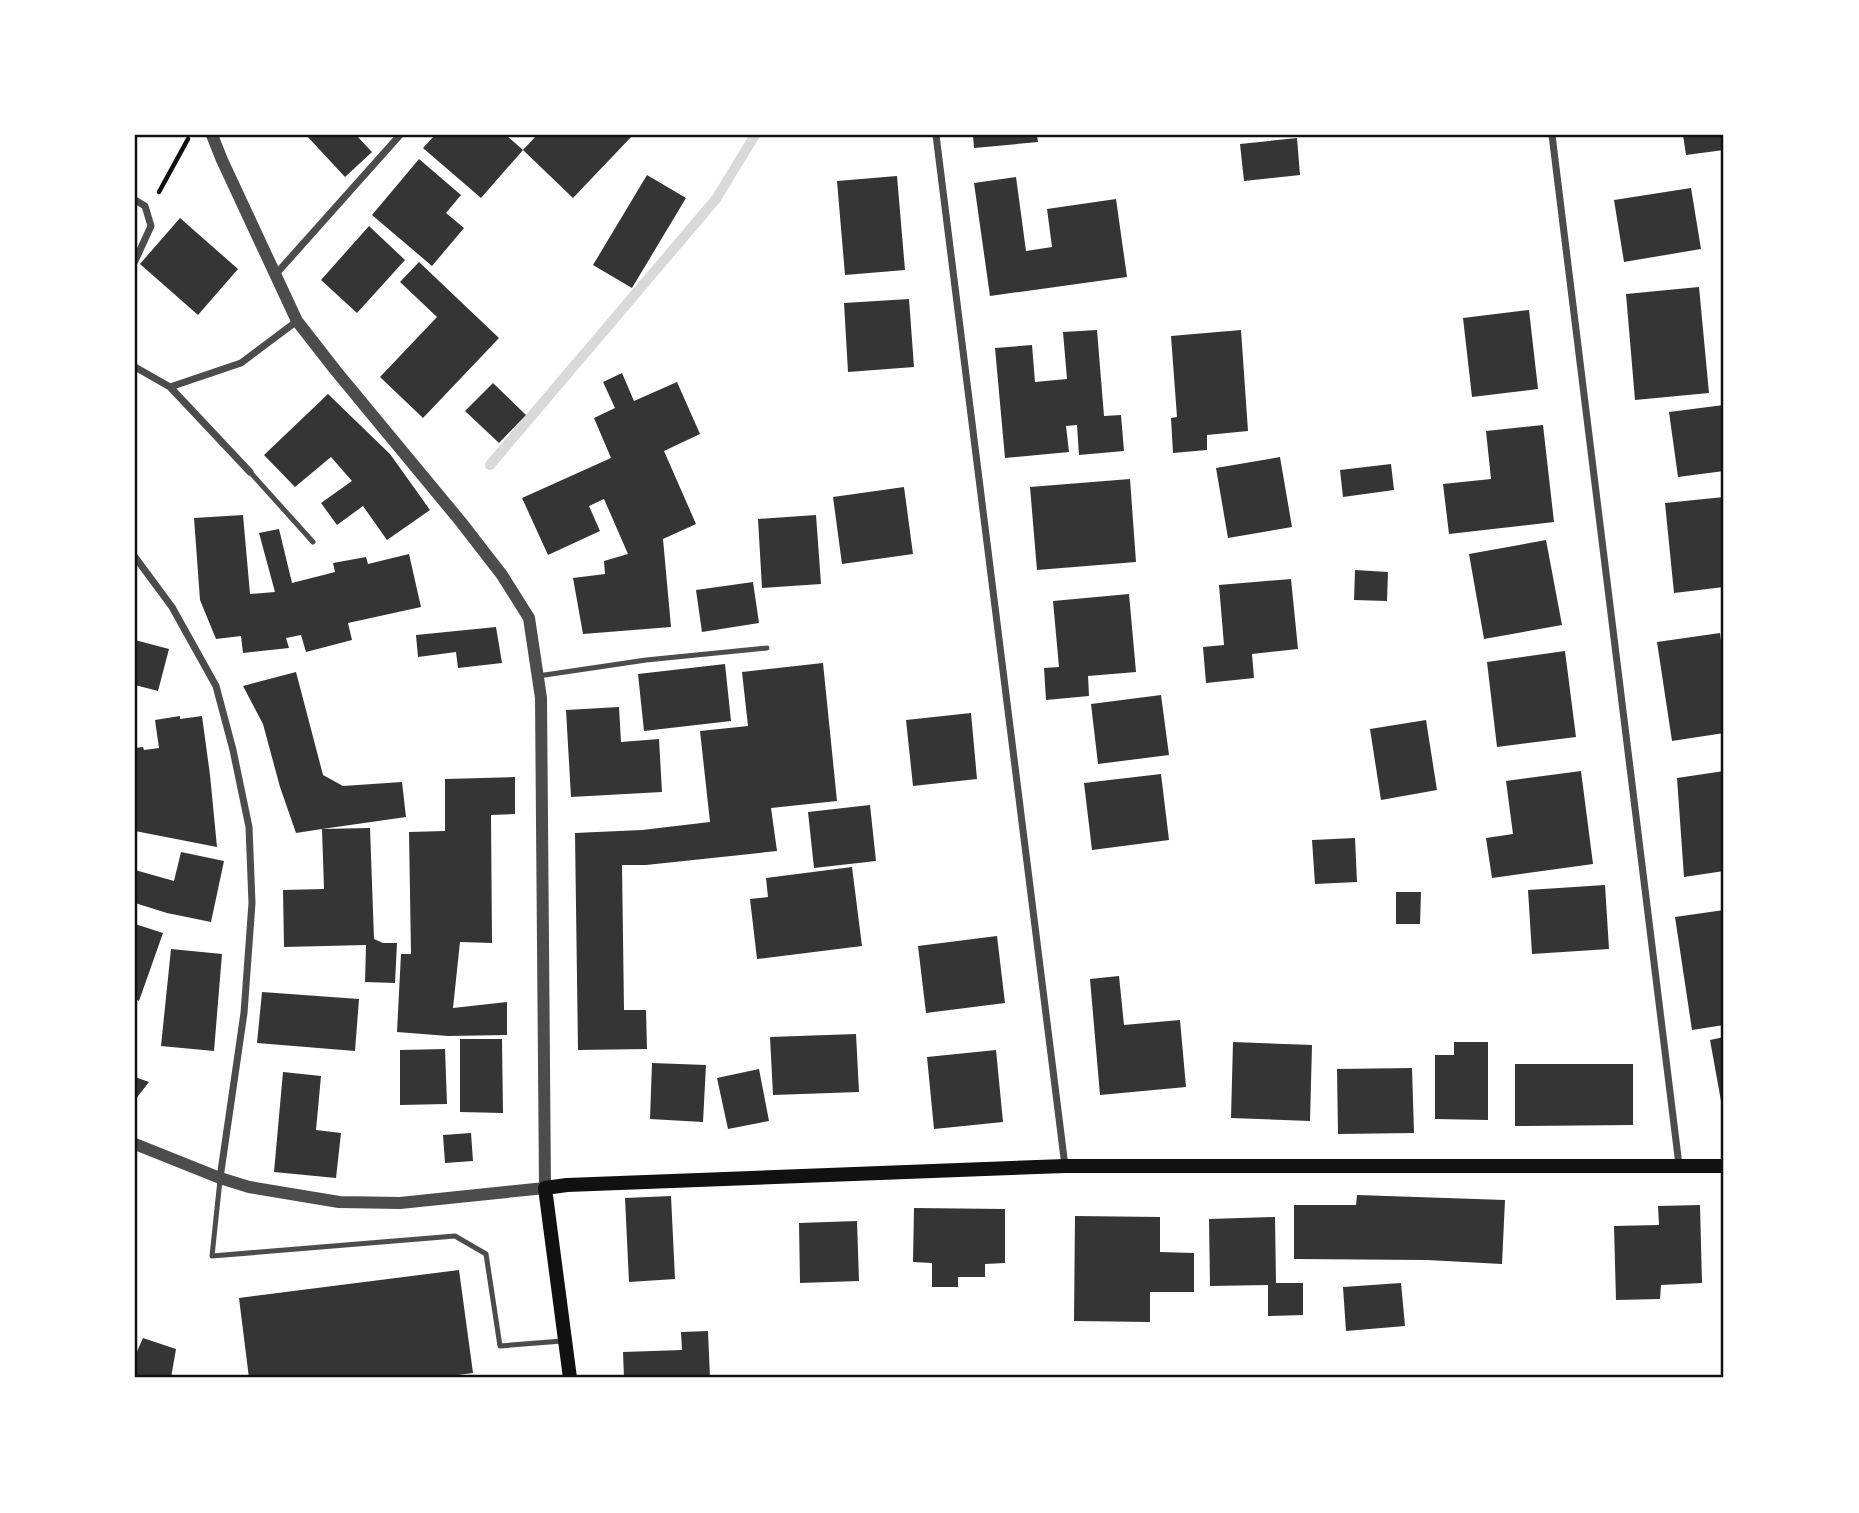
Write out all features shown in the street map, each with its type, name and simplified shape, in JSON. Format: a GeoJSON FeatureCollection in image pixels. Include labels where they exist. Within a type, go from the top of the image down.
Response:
{"type":"FeatureCollection","features":[{"type":"Feature","properties":{"kind":"main road"},"geometry":{"type":"LineString","coordinates":[[570,1378],[545,1188],[1065,1166],[1724,1166]]}},
{"type":"Feature","properties":{"kind":"street"},"geometry":{"type":"LineString","coordinates":[[135,1144],[220,1178],[248,1186],[339,1202],[400,1203],[545,1188],[541,698],[529,618],[502,575],[461,522],[297,321],[212,135]]}},
{"type":"Feature","properties":{"kind":"street"},"geometry":{"type":"LineString","coordinates":[[276,274],[400,135]]}},
{"type":"Feature","properties":{"kind":"street"},"geometry":{"type":"LineString","coordinates":[[936,135],[1065,1166]]}},
{"type":"Feature","properties":{"kind":"street"},"geometry":{"type":"LineString","coordinates":[[1552,135],[1679,1165]]}},
{"type":"Feature","properties":{"kind":"street"},"geometry":{"type":"LineString","coordinates":[[135,200],[145,206],[151,226],[135,261]]}},
{"type":"Feature","properties":{"kind":"street"},"geometry":{"type":"LineString","coordinates":[[170,387],[241,363],[297,321]]}},
{"type":"Feature","properties":{"kind":"street"},"geometry":{"type":"LineString","coordinates":[[135,367],[170,387],[250,472]]}},
{"type":"Feature","properties":{"kind":"street"},"geometry":{"type":"LineString","coordinates":[[135,557],[172,607],[216,686],[249,827],[252,903],[244,1013],[220,1178]]}},
{"type":"Feature","properties":{"kind":"lane"},"geometry":{"type":"LineString","coordinates":[[250,472],[313,542]]}},
{"type":"Feature","properties":{"kind":"lane"},"geometry":{"type":"LineString","coordinates":[[538,676],[646,660],[767,648]]}},
{"type":"Feature","properties":{"kind":"lane"},"geometry":{"type":"LineString","coordinates":[[220,1178],[212,1256],[455,1236],[486,1254],[500,1346],[566,1341]]}},
{"type":"Feature","properties":{"kind":"path"},"geometry":{"type":"LineString","coordinates":[[161,190],[182,149]]}},
{"type":"Feature","properties":{"kind":"building"},"geometry":{"type":"Polygon","coordinates":[[[306,135],[356,135],[372,152],[345,177],[306,135]]]}},
{"type":"Feature","properties":{"kind":"building"},"geometry":{"type":"Polygon","coordinates":[[[435,135],[506,135],[523,150],[481,198],[423,148],[435,135]]]}},
{"type":"Feature","properties":{"kind":"building"},"geometry":{"type":"Polygon","coordinates":[[[537,135],[633,135],[573,198],[523,150],[537,135]]]}},
{"type":"Feature","properties":{"kind":"building"},"geometry":{"type":"Polygon","coordinates":[[[973,135],[1037,135],[1038,142],[974,148],[973,135]]]}},
{"type":"Feature","properties":{"kind":"building"},"geometry":{"type":"Polygon","coordinates":[[[1683,135],[1724,135],[1724,150],[1686,155],[1683,135]]]}},
{"type":"Feature","properties":{"kind":"building"},"geometry":{"type":"Polygon","coordinates":[[[1297,138],[1300,175],[1244,181],[1240,144],[1297,138]]]}},
{"type":"Feature","properties":{"kind":"building"},"geometry":{"type":"Polygon","coordinates":[[[419,159],[461,195],[446,213],[464,228],[432,266],[372,215],[419,159]]]}},
{"type":"Feature","properties":{"kind":"building"},"geometry":{"type":"Polygon","coordinates":[[[647,175],[686,198],[632,288],[593,265],[647,175]]]}},
{"type":"Feature","properties":{"kind":"building"},"geometry":{"type":"Polygon","coordinates":[[[897,176],[905,270],[845,275],[837,181],[897,176]]]}},
{"type":"Feature","properties":{"kind":"building"},"geometry":{"type":"Polygon","coordinates":[[[1016,177],[1026,251],[1052,247],[1047,209],[1116,199],[1127,277],[990,296],[974,183],[1016,177]]]}},
{"type":"Feature","properties":{"kind":"building"},"geometry":{"type":"Polygon","coordinates":[[[1691,188],[1701,249],[1624,262],[1614,200],[1691,188]]]}},
{"type":"Feature","properties":{"kind":"building"},"geometry":{"type":"Polygon","coordinates":[[[180,218],[238,269],[198,315],[140,264],[180,218]]]}},
{"type":"Feature","properties":{"kind":"building"},"geometry":{"type":"Polygon","coordinates":[[[369,226],[405,260],[357,313],[321,280],[369,226]]]}},
{"type":"Feature","properties":{"kind":"building"},"geometry":{"type":"Polygon","coordinates":[[[419,262],[499,338],[423,418],[380,377],[437,317],[400,282],[419,262]]]}},
{"type":"Feature","properties":{"kind":"building"},"geometry":{"type":"Polygon","coordinates":[[[1699,287],[1709,393],[1635,400],[1626,294],[1699,287]]]}},
{"type":"Feature","properties":{"kind":"building"},"geometry":{"type":"Polygon","coordinates":[[[909,299],[914,367],[848,372],[844,303],[909,299]]]}},
{"type":"Feature","properties":{"kind":"building"},"geometry":{"type":"Polygon","coordinates":[[[1529,310],[1538,389],[1472,397],[1463,318],[1529,310]]]}},
{"type":"Feature","properties":{"kind":"building"},"geometry":{"type":"Polygon","coordinates":[[[1097,330],[1104,416],[1121,415],[1124,451],[1079,455],[1077,425],[1066,426],[1069,452],[1005,458],[995,348],[1032,345],[1035,382],[1067,379],[1063,332],[1097,330]]]}},
{"type":"Feature","properties":{"kind":"building"},"geometry":{"type":"Polygon","coordinates":[[[1241,330],[1248,431],[1207,435],[1207,450],[1173,453],[1171,418],[1177,417],[1171,336],[1241,330]]]}},
{"type":"Feature","properties":{"kind":"building"},"geometry":{"type":"Polygon","coordinates":[[[622,373],[634,401],[677,382],[700,434],[664,451],[696,524],[663,539],[671,627],[583,634],[573,578],[605,574],[604,561],[628,554],[604,499],[589,506],[600,531],[548,555],[522,498],[611,458],[594,418],[615,408],[603,382],[622,373]]]}},
{"type":"Feature","properties":{"kind":"building"},"geometry":{"type":"Polygon","coordinates":[[[493,383],[526,415],[499,443],[465,411],[493,383]]]}},
{"type":"Feature","properties":{"kind":"building"},"geometry":{"type":"Polygon","coordinates":[[[328,394],[390,454],[430,510],[387,540],[363,506],[337,525],[321,503],[352,481],[331,457],[295,487],[264,455],[328,394]]]}},
{"type":"Feature","properties":{"kind":"building"},"geometry":{"type":"Polygon","coordinates":[[[1724,405],[1724,471],[1678,477],[1669,412],[1724,405]]]}},
{"type":"Feature","properties":{"kind":"building"},"geometry":{"type":"Polygon","coordinates":[[[1543,425],[1554,522],[1449,534],[1443,484],[1491,479],[1486,431],[1543,425]]]}},
{"type":"Feature","properties":{"kind":"building"},"geometry":{"type":"Polygon","coordinates":[[[1280,457],[1292,527],[1228,538],[1216,468],[1280,457]]]}},
{"type":"Feature","properties":{"kind":"building"},"geometry":{"type":"Polygon","coordinates":[[[1391,464],[1394,490],[1343,497],[1340,470],[1391,464]]]}},
{"type":"Feature","properties":{"kind":"building"},"geometry":{"type":"Polygon","coordinates":[[[1130,479],[1136,562],[1037,570],[1030,487],[1130,479]]]}},
{"type":"Feature","properties":{"kind":"building"},"geometry":{"type":"Polygon","coordinates":[[[904,487],[913,554],[842,564],[833,497],[904,487]]]}},
{"type":"Feature","properties":{"kind":"building"},"geometry":{"type":"Polygon","coordinates":[[[1724,497],[1724,587],[1674,593],[1665,503],[1724,497]]]}},
{"type":"Feature","properties":{"kind":"building"},"geometry":{"type":"Polygon","coordinates":[[[243,515],[250,594],[275,592],[259,533],[279,529],[292,583],[335,572],[333,563],[366,557],[368,564],[409,554],[421,607],[348,623],[352,640],[306,652],[301,635],[286,638],[289,648],[243,653],[241,636],[216,639],[200,600],[194,518],[243,515]]]}},
{"type":"Feature","properties":{"kind":"building"},"geometry":{"type":"Polygon","coordinates":[[[816,515],[821,584],[762,588],[758,519],[816,515]]]}},
{"type":"Feature","properties":{"kind":"building"},"geometry":{"type":"Polygon","coordinates":[[[1546,540],[1562,625],[1484,639],[1469,554],[1546,540]]]}},
{"type":"Feature","properties":{"kind":"building"},"geometry":{"type":"Polygon","coordinates":[[[1355,570],[1388,572],[1387,601],[1354,600],[1355,570]]]}},
{"type":"Feature","properties":{"kind":"building"},"geometry":{"type":"Polygon","coordinates":[[[1291,579],[1298,649],[1252,654],[1254,678],[1206,683],[1203,647],[1224,645],[1219,585],[1291,579]]]}},
{"type":"Feature","properties":{"kind":"building"},"geometry":{"type":"Polygon","coordinates":[[[753,582],[759,623],[702,632],[696,590],[753,582]]]}},
{"type":"Feature","properties":{"kind":"building"},"geometry":{"type":"Polygon","coordinates":[[[1129,594],[1136,672],[1088,676],[1089,696],[1046,700],[1044,668],[1059,667],[1053,601],[1129,594]]]}},
{"type":"Feature","properties":{"kind":"building"},"geometry":{"type":"Polygon","coordinates":[[[496,627],[502,663],[458,668],[456,652],[418,657],[416,635],[496,627]]]}},
{"type":"Feature","properties":{"kind":"building"},"geometry":{"type":"Polygon","coordinates":[[[1720,633],[1724,665],[1724,733],[1672,741],[1657,642],[1720,633]]]}},
{"type":"Feature","properties":{"kind":"building"},"geometry":{"type":"Polygon","coordinates":[[[135,640],[169,649],[158,691],[135,685],[135,640]]]}},
{"type":"Feature","properties":{"kind":"building"},"geometry":{"type":"Polygon","coordinates":[[[1565,651],[1576,737],[1497,747],[1487,662],[1565,651]]]}},
{"type":"Feature","properties":{"kind":"building"},"geometry":{"type":"Polygon","coordinates":[[[823,663],[837,801],[771,808],[777,851],[646,865],[622,865],[624,1010],[646,1010],[647,1049],[578,1050],[575,833],[642,830],[710,822],[700,731],[748,726],[742,672],[823,663]]]}},
{"type":"Feature","properties":{"kind":"building"},"geometry":{"type":"Polygon","coordinates":[[[725,664],[731,721],[644,731],[638,674],[725,664]]]}},
{"type":"Feature","properties":{"kind":"building"},"geometry":{"type":"Polygon","coordinates":[[[296,672],[323,775],[343,786],[402,782],[406,817],[296,833],[263,724],[243,686],[296,672]]]}},
{"type":"Feature","properties":{"kind":"building"},"geometry":{"type":"Polygon","coordinates":[[[1161,695],[1169,755],[1098,764],[1091,704],[1161,695]]]}},
{"type":"Feature","properties":{"kind":"building"},"geometry":{"type":"Polygon","coordinates":[[[619,707],[621,742],[659,739],[662,792],[571,797],[566,710],[619,707]]]}},
{"type":"Feature","properties":{"kind":"building"},"geometry":{"type":"Polygon","coordinates":[[[971,713],[977,779],[913,786],[906,720],[971,713]]]}},
{"type":"Feature","properties":{"kind":"building"},"geometry":{"type":"Polygon","coordinates":[[[180,716],[180,719],[202,716],[217,847],[135,831],[135,748],[159,748],[155,720],[180,716]]]}},
{"type":"Feature","properties":{"kind":"building"},"geometry":{"type":"Polygon","coordinates":[[[1426,720],[1437,790],[1381,800],[1370,729],[1426,720]]]}},
{"type":"Feature","properties":{"kind":"building"},"geometry":{"type":"Polygon","coordinates":[[[1581,771],[1593,864],[1492,878],[1486,838],[1513,834],[1506,781],[1581,771]]]}},
{"type":"Feature","properties":{"kind":"building"},"geometry":{"type":"Polygon","coordinates":[[[1724,771],[1724,871],[1684,877],[1677,778],[1724,771]]]}},
{"type":"Feature","properties":{"kind":"building"},"geometry":{"type":"Polygon","coordinates":[[[1161,774],[1169,840],[1092,850],[1084,783],[1161,774]]]}},
{"type":"Feature","properties":{"kind":"building"},"geometry":{"type":"Polygon","coordinates":[[[515,777],[515,814],[491,815],[492,943],[460,942],[453,1008],[507,1002],[507,1035],[448,1036],[397,1032],[401,954],[411,954],[409,832],[445,831],[445,779],[515,777]]]}},
{"type":"Feature","properties":{"kind":"building"},"geometry":{"type":"Polygon","coordinates":[[[870,805],[876,861],[814,868],[808,812],[870,805]]]}},
{"type":"Feature","properties":{"kind":"building"},"geometry":{"type":"Polygon","coordinates":[[[370,828],[374,939],[383,943],[397,943],[395,983],[365,982],[366,945],[284,947],[283,890],[324,889],[322,829],[370,828]]]}},
{"type":"Feature","properties":{"kind":"building"},"geometry":{"type":"Polygon","coordinates":[[[1355,838],[1357,882],[1315,884],[1312,840],[1355,838]]]}},
{"type":"Feature","properties":{"kind":"building"},"geometry":{"type":"Polygon","coordinates":[[[181,852],[224,861],[211,922],[135,903],[135,870],[174,881],[181,852]]]}},
{"type":"Feature","properties":{"kind":"building"},"geometry":{"type":"Polygon","coordinates":[[[852,867],[862,946],[757,959],[750,899],[768,897],[766,878],[852,867]]]}},
{"type":"Feature","properties":{"kind":"building"},"geometry":{"type":"Polygon","coordinates":[[[1605,885],[1609,949],[1532,954],[1528,890],[1605,885]]]}},
{"type":"Feature","properties":{"kind":"building"},"geometry":{"type":"Polygon","coordinates":[[[1396,892],[1421,892],[1420,924],[1396,924],[1396,892]]]}},
{"type":"Feature","properties":{"kind":"building"},"geometry":{"type":"Polygon","coordinates":[[[1724,910],[1724,1025],[1692,1030],[1675,917],[1724,910]]]}},
{"type":"Feature","properties":{"kind":"building"},"geometry":{"type":"Polygon","coordinates":[[[135,924],[163,933],[139,1001],[135,999],[135,924]]]}},
{"type":"Feature","properties":{"kind":"building"},"geometry":{"type":"Polygon","coordinates":[[[997,936],[1005,1003],[926,1013],[918,946],[997,936]]]}},
{"type":"Feature","properties":{"kind":"building"},"geometry":{"type":"Polygon","coordinates":[[[171,949],[222,954],[214,1051],[161,1046],[171,949]]]}},
{"type":"Feature","properties":{"kind":"building"},"geometry":{"type":"Polygon","coordinates":[[[1119,976],[1124,1025],[1180,1020],[1186,1087],[1100,1095],[1090,979],[1119,976]]]}},
{"type":"Feature","properties":{"kind":"building"},"geometry":{"type":"Polygon","coordinates":[[[262,992],[359,999],[355,1051],[257,1043],[262,992]]]}},
{"type":"Feature","properties":{"kind":"building"},"geometry":{"type":"Polygon","coordinates":[[[856,1034],[859,1092],[773,1095],[770,1037],[856,1034]]]}},
{"type":"Feature","properties":{"kind":"building"},"geometry":{"type":"Polygon","coordinates":[[[1724,1037],[1724,1112],[1723,1112],[1710,1040],[1724,1037]]]}},
{"type":"Feature","properties":{"kind":"building"},"geometry":{"type":"Polygon","coordinates":[[[460,1039],[502,1039],[503,1113],[460,1112],[460,1039]]]}},
{"type":"Feature","properties":{"kind":"building"},"geometry":{"type":"Polygon","coordinates":[[[1233,1042],[1312,1045],[1310,1121],[1231,1118],[1233,1042]]]}},
{"type":"Feature","properties":{"kind":"building"},"geometry":{"type":"Polygon","coordinates":[[[1454,1042],[1488,1042],[1488,1120],[1435,1119],[1435,1055],[1454,1055],[1454,1042]]]}},
{"type":"Feature","properties":{"kind":"building"},"geometry":{"type":"Polygon","coordinates":[[[445,1049],[447,1104],[400,1105],[400,1050],[445,1049]]]}},
{"type":"Feature","properties":{"kind":"building"},"geometry":{"type":"Polygon","coordinates":[[[996,1050],[1003,1122],[934,1129],[927,1057],[996,1050]]]}},
{"type":"Feature","properties":{"kind":"building"},"geometry":{"type":"Polygon","coordinates":[[[652,1063],[706,1065],[703,1122],[650,1119],[652,1063]]]}},
{"type":"Feature","properties":{"kind":"building"},"geometry":{"type":"Polygon","coordinates":[[[1515,1064],[1633,1064],[1633,1125],[1515,1126],[1515,1064]]]}},
{"type":"Feature","properties":{"kind":"building"},"geometry":{"type":"Polygon","coordinates":[[[1412,1068],[1414,1133],[1338,1134],[1337,1069],[1412,1068]]]}},
{"type":"Feature","properties":{"kind":"building"},"geometry":{"type":"Polygon","coordinates":[[[759,1069],[769,1121],[728,1129],[717,1078],[759,1069]]]}},
{"type":"Feature","properties":{"kind":"building"},"geometry":{"type":"Polygon","coordinates":[[[283,1072],[321,1076],[316,1130],[341,1133],[336,1178],[274,1172],[283,1072]]]}},
{"type":"Feature","properties":{"kind":"building"},"geometry":{"type":"Polygon","coordinates":[[[135,1077],[149,1082],[135,1100],[135,1077]]]}},
{"type":"Feature","properties":{"kind":"building"},"geometry":{"type":"Polygon","coordinates":[[[471,1133],[473,1161],[445,1163],[443,1135],[471,1133]]]}},
{"type":"Feature","properties":{"kind":"building"},"geometry":{"type":"Polygon","coordinates":[[[1357,1195],[1505,1200],[1502,1264],[1427,1260],[1294,1259],[1294,1205],[1356,1205],[1357,1195]]]}},
{"type":"Feature","properties":{"kind":"building"},"geometry":{"type":"Polygon","coordinates":[[[671,1196],[675,1279],[629,1282],[625,1198],[671,1196]]]}},
{"type":"Feature","properties":{"kind":"building"},"geometry":{"type":"Polygon","coordinates":[[[1700,1205],[1702,1283],[1661,1285],[1660,1299],[1616,1300],[1614,1226],[1659,1225],[1658,1206],[1700,1205]]]}},
{"type":"Feature","properties":{"kind":"building"},"geometry":{"type":"Polygon","coordinates":[[[914,1208],[1005,1209],[1005,1263],[985,1264],[985,1277],[958,1277],[958,1287],[932,1287],[932,1263],[913,1262],[914,1208]]]}},
{"type":"Feature","properties":{"kind":"building"},"geometry":{"type":"Polygon","coordinates":[[[1075,1216],[1160,1217],[1160,1252],[1194,1253],[1194,1292],[1150,1292],[1150,1322],[1074,1321],[1075,1216]]]}},
{"type":"Feature","properties":{"kind":"building"},"geometry":{"type":"Polygon","coordinates":[[[1275,1217],[1276,1283],[1303,1283],[1303,1315],[1268,1316],[1268,1285],[1210,1286],[1209,1219],[1275,1217]]]}},
{"type":"Feature","properties":{"kind":"building"},"geometry":{"type":"Polygon","coordinates":[[[857,1221],[859,1281],[800,1283],[799,1223],[857,1221]]]}},
{"type":"Feature","properties":{"kind":"building"},"geometry":{"type":"Polygon","coordinates":[[[459,1270],[473,1373],[436,1378],[249,1378],[239,1298],[459,1270]]]}},
{"type":"Feature","properties":{"kind":"building"},"geometry":{"type":"Polygon","coordinates":[[[1401,1283],[1405,1326],[1346,1331],[1343,1287],[1401,1283]]]}},
{"type":"Feature","properties":{"kind":"building"},"geometry":{"type":"Polygon","coordinates":[[[708,1331],[710,1378],[624,1378],[623,1352],[682,1350],[681,1332],[708,1331]]]}},
{"type":"Feature","properties":{"kind":"building"},"geometry":{"type":"Polygon","coordinates":[[[143,1338],[176,1349],[171,1378],[135,1378],[135,1356],[143,1338]]]}},
{"type":"Feature","properties":{"kind":"waterway"},"geometry":{"type":"LineString","coordinates":[[490,465],[716,199],[755,135]]}}]}
